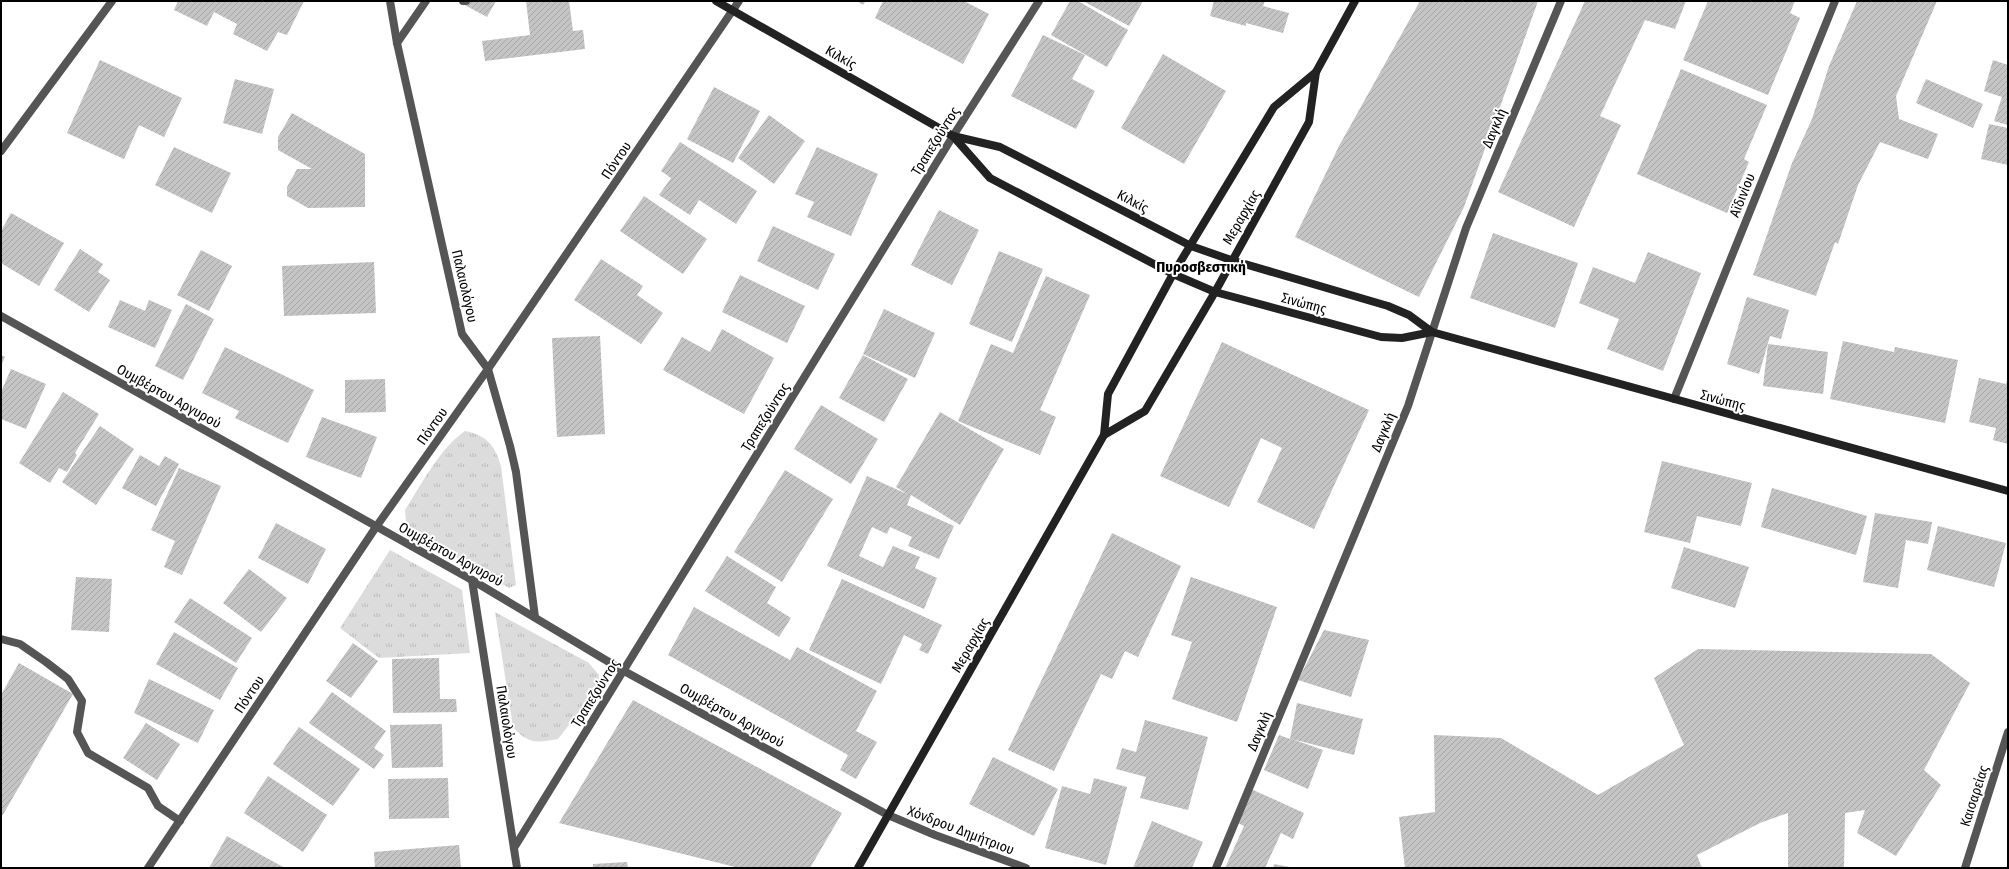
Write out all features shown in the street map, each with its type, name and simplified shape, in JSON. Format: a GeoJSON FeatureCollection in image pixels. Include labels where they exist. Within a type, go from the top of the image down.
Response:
{"type":"FeatureCollection","features":[{"type":"Feature","properties":{"kind":"main road","name":"Κιλκίς"},"geometry":{"type":"LineString","coordinates":[[716,1],[953,136],[1000,147],[1191,246]]}},
{"type":"Feature","properties":{"kind":"main road","name":"Μεραρχίας"},"geometry":{"type":"LineString","coordinates":[[858,868],[1104,435],[1108,394],[1173,274],[1274,108],[1316,72],[1355,1]]}},
{"type":"Feature","properties":{"kind":"main road","name":"Μεραρχίας"},"geometry":{"type":"LineString","coordinates":[[1104,435],[1145,411],[1215,292],[1231,260],[1309,122],[1316,72]]}},
{"type":"Feature","properties":{"kind":"main road","name":"Κιλκίς"},"geometry":{"type":"LineString","coordinates":[[953,136],[990,178],[1173,274]]}},
{"type":"Feature","properties":{"kind":"main road","name":"Σινώπης"},"geometry":{"type":"LineString","coordinates":[[1191,246],[1231,260],[1388,306],[1408,315],[1432,332],[2008,491]]}},
{"type":"Feature","properties":{"kind":"main road","name":"Σινώπης"},"geometry":{"type":"LineString","coordinates":[[1173,274],[1215,292],[1382,337],[1402,338],[1432,332]]}},
{"type":"Feature","properties":{"kind":"street"},"geometry":{"type":"LineString","coordinates":[[1,151],[112,1]]}},
{"type":"Feature","properties":{"kind":"street","name":"Παλαιολόγου"},"geometry":{"type":"LineString","coordinates":[[390,1],[397,44],[462,334],[488,369],[516,472],[535,617]]}},
{"type":"Feature","properties":{"kind":"street"},"geometry":{"type":"LineString","coordinates":[[397,44],[426,1]]}},
{"type":"Feature","properties":{"kind":"street","name":"Πόντου"},"geometry":{"type":"LineString","coordinates":[[148,868],[376,527],[488,369],[739,1]]}},
{"type":"Feature","properties":{"kind":"street","name":"Τραπεζούντος"},"geometry":{"type":"LineString","coordinates":[[514,848],[953,136],[1039,1]]}},
{"type":"Feature","properties":{"kind":"street","name":"Δαγκλή"},"geometry":{"type":"LineString","coordinates":[[1216,868],[1408,406],[1466,228],[1561,1]]}},
{"type":"Feature","properties":{"kind":"street","name":"Αϊδινίου"},"geometry":{"type":"LineString","coordinates":[[1674,399],[1835,1]]}},
{"type":"Feature","properties":{"kind":"street","name":"Ουμβέρτου Αργυρού"},"geometry":{"type":"LineString","coordinates":[[1,316],[472,580],[624,670],[888,815]]}},
{"type":"Feature","properties":{"kind":"street","name":"Παλαιολόγου"},"geometry":{"type":"LineString","coordinates":[[472,580],[517,868]]}},
{"type":"Feature","properties":{"kind":"street"},"geometry":{"type":"LineString","coordinates":[[1,639],[20,644],[68,679],[82,701],[77,732],[88,753],[148,788],[158,806],[180,821]]}},
{"type":"Feature","properties":{"kind":"street","name":"Καισαρείας"},"geometry":{"type":"LineString","coordinates":[[1965,868],[2008,732]]}},
{"type":"Feature","properties":{"kind":"street","name":"Χόνδρου Δημήτριου"},"geometry":{"type":"LineString","coordinates":[[888,815],[935,835],[1026,868]]}},
{"type":"Feature","properties":{"kind":"green space"},"geometry":{"type":"Polygon","coordinates":[[[465,431],[479,435],[489,442],[496,452],[501,466],[516,585],[509,588],[413,533],[406,521],[405,510],[439,457],[456,438],[465,431]]]}},
{"type":"Feature","properties":{"kind":"green space"},"geometry":{"type":"Polygon","coordinates":[[[390,550],[462,590],[470,653],[379,658],[340,628],[390,550]]]}},
{"type":"Feature","properties":{"kind":"green space"},"geometry":{"type":"Polygon","coordinates":[[[495,612],[589,663],[599,675],[599,686],[558,739],[533,741],[523,737],[513,727],[495,612]]]}},
{"type":"Feature","properties":{"kind":"building"},"geometry":{"type":"Polygon","coordinates":[[[178,1],[304,1],[287,35],[278,32],[267,51],[233,34],[237,24],[214,12],[207,26],[174,10],[178,1]]]}},
{"type":"Feature","properties":{"kind":"building"},"geometry":{"type":"Polygon","coordinates":[[[462,1],[496,1],[487,17],[461,3],[462,1]]]}},
{"type":"Feature","properties":{"kind":"building"},"geometry":{"type":"Polygon","coordinates":[[[526,1],[569,1],[573,31],[583,30],[585,49],[485,61],[482,41],[530,35],[526,1]]]}},
{"type":"Feature","properties":{"kind":"building"},"geometry":{"type":"Polygon","coordinates":[[[857,1],[866,1],[863,5],[857,1]]]}},
{"type":"Feature","properties":{"kind":"building"},"geometry":{"type":"Polygon","coordinates":[[[883,1],[964,1],[989,14],[963,64],[875,18],[883,1]]]}},
{"type":"Feature","properties":{"kind":"building"},"geometry":{"type":"Polygon","coordinates":[[[1070,1],[1078,1],[1128,30],[1107,67],[1051,35],[1070,1]]]}},
{"type":"Feature","properties":{"kind":"building"},"geometry":{"type":"Polygon","coordinates":[[[1083,1],[1143,1],[1129,26],[1083,1]]]}},
{"type":"Feature","properties":{"kind":"building"},"geometry":{"type":"Polygon","coordinates":[[[1214,1],[1265,1],[1263,6],[1289,13],[1283,33],[1246,23],[1246,26],[1210,16],[1214,1]]]}},
{"type":"Feature","properties":{"kind":"building"},"geometry":{"type":"Polygon","coordinates":[[[1420,1],[1538,1],[1464,207],[1419,297],[1295,237],[1339,146],[1420,1]]]}},
{"type":"Feature","properties":{"kind":"building"},"geometry":{"type":"Polygon","coordinates":[[[1585,1],[1686,1],[1675,29],[1645,20],[1600,116],[1621,125],[1574,227],[1498,192],[1585,1]]]}},
{"type":"Feature","properties":{"kind":"building"},"geometry":{"type":"Polygon","coordinates":[[[1708,1],[1795,1],[1790,13],[1800,18],[1768,95],[1683,60],[1708,1]]]}},
{"type":"Feature","properties":{"kind":"building"},"geometry":{"type":"Polygon","coordinates":[[[1857,1],[1937,1],[1896,96],[1899,119],[1938,134],[1928,159],[1880,142],[1858,185],[1838,244],[1835,242],[1816,296],[1753,275],[1792,163],[1812,119],[1829,66],[1857,1]]]}},
{"type":"Feature","properties":{"kind":"building"},"geometry":{"type":"Polygon","coordinates":[[[1043,35],[1085,55],[1072,79],[1095,91],[1076,129],[1011,96],[1043,35]]]}},
{"type":"Feature","properties":{"kind":"building"},"geometry":{"type":"Polygon","coordinates":[[[1163,54],[1226,91],[1184,164],[1121,128],[1163,54]]]}},
{"type":"Feature","properties":{"kind":"building"},"geometry":{"type":"Polygon","coordinates":[[[100,60],[182,98],[164,137],[139,125],[124,159],[67,133],[100,60]]]}},
{"type":"Feature","properties":{"kind":"building"},"geometry":{"type":"Polygon","coordinates":[[[1993,60],[2008,65],[2008,125],[1994,121],[2002,97],[1984,91],[1993,60]]]}},
{"type":"Feature","properties":{"kind":"building"},"geometry":{"type":"Polygon","coordinates":[[[1681,69],[1767,105],[1744,159],[1749,162],[1727,213],[1637,174],[1681,69]]]}},
{"type":"Feature","properties":{"kind":"building"},"geometry":{"type":"Polygon","coordinates":[[[235,79],[274,89],[262,134],[223,123],[235,79]]]}},
{"type":"Feature","properties":{"kind":"building"},"geometry":{"type":"Polygon","coordinates":[[[1926,79],[1983,104],[1973,128],[1916,103],[1926,79]]]}},
{"type":"Feature","properties":{"kind":"building"},"geometry":{"type":"Polygon","coordinates":[[[714,87],[760,111],[733,163],[687,139],[714,87]]]}},
{"type":"Feature","properties":{"kind":"building"},"geometry":{"type":"Polygon","coordinates":[[[292,113],[365,154],[365,207],[308,208],[287,196],[287,187],[297,169],[312,169],[278,150],[278,137],[292,113]]]}},
{"type":"Feature","properties":{"kind":"building"},"geometry":{"type":"Polygon","coordinates":[[[769,115],[805,141],[774,184],[738,158],[769,115]]]}},
{"type":"Feature","properties":{"kind":"building"},"geometry":{"type":"Polygon","coordinates":[[[1989,124],[2008,128],[2008,165],[1981,159],[1989,124]]]}},
{"type":"Feature","properties":{"kind":"building"},"geometry":{"type":"Polygon","coordinates":[[[680,142],[757,191],[736,224],[699,200],[690,215],[659,195],[671,178],[661,171],[680,142]]]}},
{"type":"Feature","properties":{"kind":"building"},"geometry":{"type":"Polygon","coordinates":[[[174,147],[231,173],[212,213],[155,185],[174,147]]]}},
{"type":"Feature","properties":{"kind":"building"},"geometry":{"type":"Polygon","coordinates":[[[817,147],[878,174],[851,236],[807,217],[814,202],[795,194],[817,147]]]}},
{"type":"Feature","properties":{"kind":"building"},"geometry":{"type":"Polygon","coordinates":[[[644,196],[707,239],[683,274],[620,231],[644,196]]]}},
{"type":"Feature","properties":{"kind":"building"},"geometry":{"type":"Polygon","coordinates":[[[939,210],[979,230],[952,285],[911,265],[939,210]]]}},
{"type":"Feature","properties":{"kind":"building"},"geometry":{"type":"Polygon","coordinates":[[[11,213],[64,243],[39,286],[1,263],[1,231],[11,213]]]}},
{"type":"Feature","properties":{"kind":"building"},"geometry":{"type":"Polygon","coordinates":[[[773,226],[835,254],[818,290],[757,261],[773,226]]]}},
{"type":"Feature","properties":{"kind":"building"},"geometry":{"type":"Polygon","coordinates":[[[1493,233],[1578,263],[1555,328],[1470,298],[1493,233]]]}},
{"type":"Feature","properties":{"kind":"building"},"geometry":{"type":"Polygon","coordinates":[[[80,249],[103,264],[98,272],[110,280],[89,312],[54,290],[80,249]]]}},
{"type":"Feature","properties":{"kind":"building"},"geometry":{"type":"Polygon","coordinates":[[[201,250],[232,266],[209,311],[177,295],[201,250]]]}},
{"type":"Feature","properties":{"kind":"building"},"geometry":{"type":"Polygon","coordinates":[[[999,251],[1043,269],[1012,342],[969,324],[999,251]]]}},
{"type":"Feature","properties":{"kind":"building"},"geometry":{"type":"Polygon","coordinates":[[[1648,252],[1701,273],[1663,371],[1607,349],[1619,319],[1579,303],[1593,267],[1635,283],[1648,252]]]}},
{"type":"Feature","properties":{"kind":"building"},"geometry":{"type":"Polygon","coordinates":[[[601,259],[643,286],[637,295],[663,313],[641,344],[574,300],[601,259]]]}},
{"type":"Feature","properties":{"kind":"building"},"geometry":{"type":"Polygon","coordinates":[[[374,262],[376,313],[284,316],[282,266],[374,262]]]}},
{"type":"Feature","properties":{"kind":"building"},"geometry":{"type":"Polygon","coordinates":[[[740,275],[805,306],[787,343],[722,312],[740,275]]]}},
{"type":"Feature","properties":{"kind":"building"},"geometry":{"type":"Polygon","coordinates":[[[1046,276],[1090,295],[1040,410],[1056,417],[1040,455],[958,421],[991,344],[1013,353],[1046,276]]]}},
{"type":"Feature","properties":{"kind":"building"},"geometry":{"type":"Polygon","coordinates":[[[1747,297],[1789,310],[1781,339],[1770,336],[1759,374],[1727,364],[1747,297]]]}},
{"type":"Feature","properties":{"kind":"building"},"geometry":{"type":"Polygon","coordinates":[[[120,300],[145,311],[149,300],[172,310],[155,348],[108,327],[120,300]]]}},
{"type":"Feature","properties":{"kind":"building"},"geometry":{"type":"Polygon","coordinates":[[[186,304],[214,319],[183,380],[155,366],[186,304]]]}},
{"type":"Feature","properties":{"kind":"building"},"geometry":{"type":"Polygon","coordinates":[[[884,309],[935,333],[915,378],[863,354],[884,309]]]}},
{"type":"Feature","properties":{"kind":"building"},"geometry":{"type":"Polygon","coordinates":[[[722,329],[774,358],[744,414],[663,370],[682,337],[710,352],[722,329]]]}},
{"type":"Feature","properties":{"kind":"building"},"geometry":{"type":"Polygon","coordinates":[[[600,336],[605,434],[557,437],[552,338],[600,336]]]}},
{"type":"Feature","properties":{"kind":"building"},"geometry":{"type":"Polygon","coordinates":[[[1843,341],[1894,352],[1895,347],[1958,360],[1945,423],[1830,399],[1843,341]]]}},
{"type":"Feature","properties":{"kind":"building"},"geometry":{"type":"Polygon","coordinates":[[[1222,342],[1369,410],[1314,529],[1257,502],[1282,448],[1261,438],[1229,507],[1160,476],[1222,342]]]}},
{"type":"Feature","properties":{"kind":"building"},"geometry":{"type":"Polygon","coordinates":[[[1768,344],[1828,352],[1823,394],[1763,386],[1768,344]]]}},
{"type":"Feature","properties":{"kind":"building"},"geometry":{"type":"Polygon","coordinates":[[[225,347],[314,390],[288,443],[235,418],[239,411],[202,393],[225,347]]]}},
{"type":"Feature","properties":{"kind":"building"},"geometry":{"type":"Polygon","coordinates":[[[1,355],[5,357],[1,366],[1,355]]]}},
{"type":"Feature","properties":{"kind":"building"},"geometry":{"type":"Polygon","coordinates":[[[863,355],[908,379],[884,422],[839,398],[863,355]]]}},
{"type":"Feature","properties":{"kind":"building"},"geometry":{"type":"Polygon","coordinates":[[[11,369],[46,384],[26,429],[1,419],[1,392],[11,369]]]}},
{"type":"Feature","properties":{"kind":"building"},"geometry":{"type":"Polygon","coordinates":[[[1979,378],[2006,384],[2008,378],[2008,444],[1993,440],[1996,428],[1969,422],[1979,378]]]}},
{"type":"Feature","properties":{"kind":"building"},"geometry":{"type":"Polygon","coordinates":[[[385,379],[386,412],[345,413],[345,380],[385,379]]]}},
{"type":"Feature","properties":{"kind":"building"},"geometry":{"type":"Polygon","coordinates":[[[63,392],[99,414],[75,453],[77,455],[67,472],[59,468],[50,483],[19,463],[63,392]]]}},
{"type":"Feature","properties":{"kind":"building"},"geometry":{"type":"Polygon","coordinates":[[[821,405],[878,439],[851,484],[794,449],[821,405]]]}},
{"type":"Feature","properties":{"kind":"building"},"geometry":{"type":"Polygon","coordinates":[[[940,412],[1004,449],[960,525],[911,495],[907,505],[954,526],[939,559],[908,546],[912,537],[890,527],[887,534],[872,527],[859,556],[883,567],[893,546],[920,557],[915,568],[937,578],[924,609],[827,566],[867,476],[907,494],[896,487],[940,412]]]}},
{"type":"Feature","properties":{"kind":"building"},"geometry":{"type":"Polygon","coordinates":[[[322,417],[377,437],[361,478],[306,457],[322,417]]]}},
{"type":"Feature","properties":{"kind":"building"},"geometry":{"type":"Polygon","coordinates":[[[100,426],[134,449],[96,505],[62,482],[100,426]]]}},
{"type":"Feature","properties":{"kind":"building"},"geometry":{"type":"Polygon","coordinates":[[[140,455],[159,466],[165,456],[179,464],[156,506],[122,488],[140,455]]]}},
{"type":"Feature","properties":{"kind":"building"},"geometry":{"type":"Polygon","coordinates":[[[1662,461],[1752,483],[1741,526],[1697,516],[1690,543],[1644,532],[1662,461]]]}},
{"type":"Feature","properties":{"kind":"building"},"geometry":{"type":"Polygon","coordinates":[[[179,468],[221,486],[182,575],[164,567],[175,541],[151,530],[179,468]]]}},
{"type":"Feature","properties":{"kind":"building"},"geometry":{"type":"Polygon","coordinates":[[[785,470],[833,499],[782,582],[734,552],[785,470]]]}},
{"type":"Feature","properties":{"kind":"building"},"geometry":{"type":"Polygon","coordinates":[[[1772,488],[1867,516],[1856,555],[1761,527],[1772,488]]]}},
{"type":"Feature","properties":{"kind":"building"},"geometry":{"type":"Polygon","coordinates":[[[1875,513],[1932,522],[1928,544],[1906,540],[1898,588],[1863,582],[1875,513]]]}},
{"type":"Feature","properties":{"kind":"building"},"geometry":{"type":"Polygon","coordinates":[[[276,523],[326,549],[308,584],[258,558],[276,523]]]}},
{"type":"Feature","properties":{"kind":"building"},"geometry":{"type":"Polygon","coordinates":[[[1938,526],[2006,543],[1994,587],[1927,570],[1938,526]]]}},
{"type":"Feature","properties":{"kind":"building"},"geometry":{"type":"Polygon","coordinates":[[[1112,533],[1181,566],[1138,657],[1125,651],[1112,679],[1101,674],[1054,771],[1008,750],[1112,533]]]}},
{"type":"Feature","properties":{"kind":"building"},"geometry":{"type":"Polygon","coordinates":[[[1684,547],[1749,567],[1735,608],[1671,588],[1684,547]]]}},
{"type":"Feature","properties":{"kind":"building"},"geometry":{"type":"Polygon","coordinates":[[[727,556],[776,587],[767,603],[791,618],[779,637],[705,591],[727,556]]]}},
{"type":"Feature","properties":{"kind":"building"},"geometry":{"type":"Polygon","coordinates":[[[249,569],[287,598],[261,632],[223,603],[249,569]]]}},
{"type":"Feature","properties":{"kind":"building"},"geometry":{"type":"Polygon","coordinates":[[[76,577],[112,579],[109,632],[71,630],[76,577]]]}},
{"type":"Feature","properties":{"kind":"building"},"geometry":{"type":"Polygon","coordinates":[[[1191,577],[1277,607],[1237,722],[1172,699],[1192,642],[1171,635],[1191,577]]]}},
{"type":"Feature","properties":{"kind":"building"},"geometry":{"type":"Polygon","coordinates":[[[842,579],[942,625],[928,654],[919,650],[922,644],[904,635],[881,684],[809,650],[842,579]]]}},
{"type":"Feature","properties":{"kind":"building"},"geometry":{"type":"Polygon","coordinates":[[[190,598],[252,638],[236,663],[174,622],[190,598]]]}},
{"type":"Feature","properties":{"kind":"building"},"geometry":{"type":"Polygon","coordinates":[[[694,607],[790,660],[797,647],[877,691],[856,731],[877,742],[856,779],[840,770],[848,755],[668,655],[694,607]]]}},
{"type":"Feature","properties":{"kind":"building"},"geometry":{"type":"Polygon","coordinates":[[[1324,630],[1369,640],[1351,697],[1298,680],[1324,630]]]}},
{"type":"Feature","properties":{"kind":"building"},"geometry":{"type":"Polygon","coordinates":[[[174,632],[238,668],[220,700],[156,664],[174,632]]]}},
{"type":"Feature","properties":{"kind":"building"},"geometry":{"type":"Polygon","coordinates":[[[353,643],[378,661],[351,698],[326,681],[353,643]]]}},
{"type":"Feature","properties":{"kind":"building"},"geometry":{"type":"Polygon","coordinates":[[[1698,649],[1931,654],[1970,683],[1924,770],[1941,785],[1896,856],[1857,833],[1865,810],[1845,813],[1844,868],[1788,868],[1788,813],[1760,823],[1697,855],[1702,868],[1405,868],[1399,817],[1435,812],[1434,735],[1501,738],[1598,795],[1684,745],[1654,678],[1698,649]]]}},
{"type":"Feature","properties":{"kind":"building"},"geometry":{"type":"Polygon","coordinates":[[[439,658],[440,699],[456,699],[457,712],[393,713],[392,659],[439,658]]]}},
{"type":"Feature","properties":{"kind":"building"},"geometry":{"type":"Polygon","coordinates":[[[19,663],[73,694],[1,818],[1,695],[19,663]]]}},
{"type":"Feature","properties":{"kind":"building"},"geometry":{"type":"Polygon","coordinates":[[[149,679],[214,710],[198,743],[134,713],[149,679]]]}},
{"type":"Feature","properties":{"kind":"building"},"geometry":{"type":"Polygon","coordinates":[[[332,692],[386,731],[374,748],[384,755],[374,769],[309,723],[332,692]]]}},
{"type":"Feature","properties":{"kind":"building"},"geometry":{"type":"Polygon","coordinates":[[[633,700],[842,813],[810,868],[739,868],[559,823],[633,700]]]}},
{"type":"Feature","properties":{"kind":"building"},"geometry":{"type":"Polygon","coordinates":[[[1297,703],[1363,719],[1354,755],[1292,739],[1323,750],[1308,789],[1264,770],[1279,735],[1290,739],[1297,703]]]}},
{"type":"Feature","properties":{"kind":"building"},"geometry":{"type":"Polygon","coordinates":[[[1145,720],[1208,737],[1188,810],[1140,798],[1146,777],[1116,769],[1122,748],[1136,752],[1145,720]]]}},
{"type":"Feature","properties":{"kind":"building"},"geometry":{"type":"Polygon","coordinates":[[[146,723],[180,744],[157,780],[123,758],[146,723]]]}},
{"type":"Feature","properties":{"kind":"building"},"geometry":{"type":"Polygon","coordinates":[[[442,724],[443,767],[392,768],[390,725],[442,724]]]}},
{"type":"Feature","properties":{"kind":"building"},"geometry":{"type":"Polygon","coordinates":[[[299,727],[360,769],[333,806],[273,764],[299,727]]]}},
{"type":"Feature","properties":{"kind":"building"},"geometry":{"type":"Polygon","coordinates":[[[993,757],[1058,789],[1034,836],[969,804],[993,757]]]}},
{"type":"Feature","properties":{"kind":"building"},"geometry":{"type":"Polygon","coordinates":[[[268,776],[327,815],[303,852],[244,813],[268,776]]]}},
{"type":"Feature","properties":{"kind":"building"},"geometry":{"type":"Polygon","coordinates":[[[448,778],[449,818],[389,819],[388,779],[448,778]]]}},
{"type":"Feature","properties":{"kind":"building"},"geometry":{"type":"Polygon","coordinates":[[[1094,778],[1127,787],[1106,865],[1045,848],[1062,786],[1090,794],[1094,778]]]}},
{"type":"Feature","properties":{"kind":"building"},"geometry":{"type":"Polygon","coordinates":[[[1251,789],[1304,813],[1293,839],[1281,833],[1265,868],[1225,868],[1244,826],[1236,822],[1251,789]]]}},
{"type":"Feature","properties":{"kind":"building"},"geometry":{"type":"Polygon","coordinates":[[[1152,821],[1203,842],[1192,868],[1133,868],[1152,821]]]}},
{"type":"Feature","properties":{"kind":"building"},"geometry":{"type":"Polygon","coordinates":[[[227,836],[285,868],[209,868],[227,836]]]}},
{"type":"Feature","properties":{"kind":"building"},"geometry":{"type":"Polygon","coordinates":[[[459,845],[461,868],[375,868],[374,852],[459,845]]]}},
{"type":"Feature","properties":{"kind":"building"},"geometry":{"type":"Polygon","coordinates":[[[627,862],[628,868],[593,868],[593,864],[627,862]]]}},
{"type":"Feature","properties":{"kind":"building"},"geometry":{"type":"Polygon","coordinates":[[[1274,864],[1290,867],[1290,868],[1273,868],[1274,864]]]}},
{"type":"Feature","properties":{"kind":"district","name":"Πυροσβεστική"},"geometry":{"type":"Point","coordinates":[1201,267]}}]}
